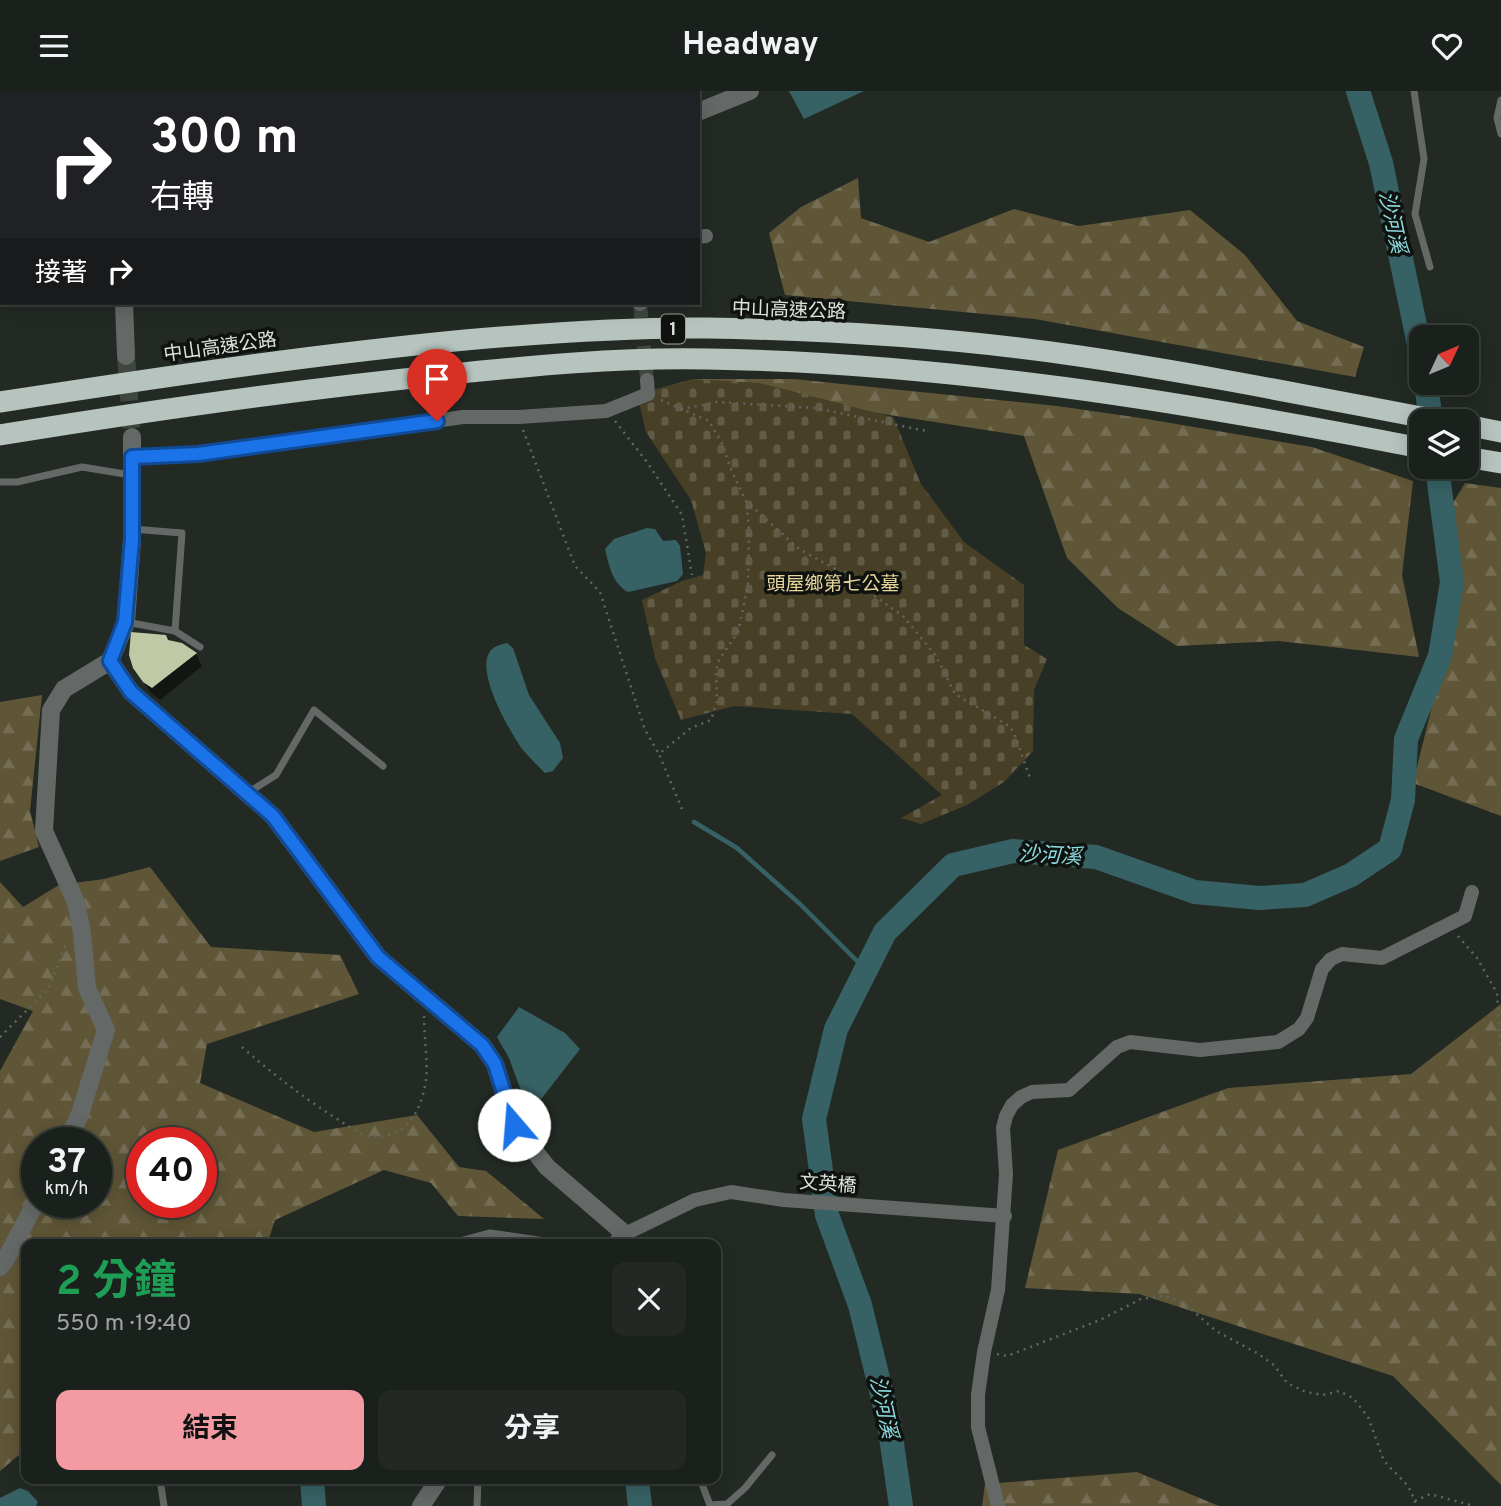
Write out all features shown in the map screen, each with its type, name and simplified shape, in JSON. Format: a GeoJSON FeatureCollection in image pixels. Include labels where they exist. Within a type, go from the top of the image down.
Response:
{"type":"FeatureCollection","features":[{"type":"Feature","properties":{"kind":"highway","name":"中山高速公路"},"geometry":{"type":"LineString","coordinates":[[0,402],[173,375],[385,348],[514,336],[704,328],[822,331],[1077,356],[1409,415]]}},
{"type":"Feature","properties":{"kind":"highway","name":"1"},"geometry":{"type":"LineString","coordinates":[[0,435],[176,406],[388,380],[517,367],[706,359],[950,373],[1161,401],[1409,446]]}},
{"type":"Feature","properties":{"kind":"highway"},"geometry":{"type":"LineString","coordinates":[[1479,428],[1501,432]]}},
{"type":"Feature","properties":{"kind":"highway"},"geometry":{"type":"LineString","coordinates":[[1479,459],[1501,463]]}},
{"type":"Feature","properties":{"kind":"street"},"geometry":{"type":"LineString","coordinates":[[700,111],[726,96],[750,91]]}},
{"type":"Feature","properties":{"kind":"street"},"geometry":{"type":"LineString","coordinates":[[124,305],[126,356]]}},
{"type":"Feature","properties":{"kind":"street"},"geometry":{"type":"LineString","coordinates":[[132,466],[198,454],[463,417],[519,417],[606,411],[648,387]]}},
{"type":"Feature","properties":{"kind":"street"},"geometry":{"type":"LineString","coordinates":[[74,1127],[106,1030],[86,988],[82,933],[76,902],[44,831],[51,710],[64,689],[110,661],[125,622],[132,529],[132,437]]}},
{"type":"Feature","properties":{"kind":"street"},"geometry":{"type":"LineString","coordinates":[[110,661],[131,692],[273,816],[378,957],[482,1045],[495,1064],[514,1125],[547,1167],[620,1239]]}},
{"type":"Feature","properties":{"kind":"street"},"geometry":{"type":"LineString","coordinates":[[998,1506],[978,1427],[978,1395],[984,1352],[998,1290],[1005,1216],[1003,1128],[1006,1116],[1021,1097],[1044,1089],[1069,1090],[1117,1047],[1130,1042],[1200,1049],[1278,1042],[1299,1029],[1307,1018],[1322,969],[1331,959],[1342,954],[1382,958],[1465,916],[1472,892]]}},
{"type":"Feature","properties":{"kind":"street","name":"文英橋"},"geometry":{"type":"LineString","coordinates":[[620,1239],[695,1200],[730,1192],[784,1200],[1005,1216]]}},
{"type":"Feature","properties":{"kind":"street"},"geometry":{"type":"LineString","coordinates":[[0,1267],[28,1218]]}},
{"type":"Feature","properties":{"kind":"street"},"geometry":{"type":"LineString","coordinates":[[421,1506],[436,1484]]}},
{"type":"Feature","properties":{"kind":"lane"},"geometry":{"type":"LineString","coordinates":[[1414,91],[1424,159],[1415,214],[1430,267]]}},
{"type":"Feature","properties":{"kind":"lane"},"geometry":{"type":"LineString","coordinates":[[1501,100],[1497,118],[1501,134]]}},
{"type":"Feature","properties":{"kind":"lane"},"geometry":{"type":"LineString","coordinates":[[0,482],[18,482],[82,467],[132,466]]}},
{"type":"Feature","properties":{"kind":"lane"},"geometry":{"type":"LineString","coordinates":[[132,529],[183,533],[175,631]]}},
{"type":"Feature","properties":{"kind":"lane"},"geometry":{"type":"LineString","coordinates":[[125,622],[175,631],[200,646]]}},
{"type":"Feature","properties":{"kind":"lane"},"geometry":{"type":"LineString","coordinates":[[248,792],[276,775],[314,710],[383,766]]}},
{"type":"Feature","properties":{"kind":"lane"},"geometry":{"type":"LineString","coordinates":[[468,1239],[490,1233],[531,1239]]}},
{"type":"Feature","properties":{"kind":"lane"},"geometry":{"type":"LineString","coordinates":[[702,1484],[710,1504],[727,1504],[745,1488],[772,1455]]}},
{"type":"Feature","properties":{"kind":"lane"},"geometry":{"type":"LineString","coordinates":[[161,1484],[164,1506]]}},
{"type":"Feature","properties":{"kind":"lane"},"geometry":{"type":"LineString","coordinates":[[477,1506],[478,1484]]}},
{"type":"Feature","properties":{"kind":"path"},"geometry":{"type":"LineString","coordinates":[[648,387],[680,410],[702,416],[709,421],[723,445],[746,501],[749,534],[748,585],[738,632],[719,660],[716,671],[717,701],[711,720],[691,728],[659,754]]}},
{"type":"Feature","properties":{"kind":"path"},"geometry":{"type":"LineString","coordinates":[[680,410],[717,402],[815,408],[926,431]]}},
{"type":"Feature","properties":{"kind":"path"},"geometry":{"type":"LineString","coordinates":[[606,411],[647,462],[682,515],[692,575]]}},
{"type":"Feature","properties":{"kind":"path"},"geometry":{"type":"LineString","coordinates":[[519,417],[575,566],[600,592],[645,730],[659,754],[682,809]]}},
{"type":"Feature","properties":{"kind":"path"},"geometry":{"type":"LineString","coordinates":[[746,501],[799,549],[839,571],[903,616],[936,656],[955,694],[1009,726],[1031,781]]}},
{"type":"Feature","properties":{"kind":"path"},"geometry":{"type":"LineString","coordinates":[[1450,925],[1477,958],[1497,993],[1501,1054]]}},
{"type":"Feature","properties":{"kind":"path"},"geometry":{"type":"LineString","coordinates":[[0,1037],[48,989],[67,940]]}},
{"type":"Feature","properties":{"kind":"path"},"geometry":{"type":"LineString","coordinates":[[242,1047],[279,1081],[326,1112],[366,1136],[390,1136],[411,1123],[426,1080],[425,998]]}},
{"type":"Feature","properties":{"kind":"path"},"geometry":{"type":"LineString","coordinates":[[984,1352],[1007,1356],[1100,1320],[1142,1299],[1164,1296],[1184,1303],[1216,1331],[1274,1365],[1287,1383],[1306,1392],[1323,1395],[1339,1391],[1353,1398],[1368,1417],[1384,1461],[1408,1486],[1414,1504],[1430,1494],[1474,1506]]}},
{"type":"Feature","properties":{"kind":"green space"},"geometry":{"type":"Polygon","coordinates":[[[858,178],[861,218],[929,242],[1014,209],[1079,226],[1190,210],[1245,255],[1297,321],[1364,347],[1355,377],[1035,319],[785,295],[769,233],[801,207],[858,178]]]}},
{"type":"Feature","properties":{"kind":"green space"},"geometry":{"type":"Polygon","coordinates":[[[694,379],[794,379],[1057,406],[1312,447],[1413,481],[1402,575],[1419,657],[1279,641],[1177,646],[1118,608],[1067,558],[1024,436],[768,396],[669,386],[694,379]]]}},
{"type":"Feature","properties":{"kind":"green space","name":"頭屋鄉第七公墓"},"geometry":{"type":"Polygon","coordinates":[[[694,379],[760,383],[893,417],[921,484],[964,542],[1024,585],[1024,645],[1047,659],[1034,690],[1033,751],[1004,782],[967,805],[921,824],[901,818],[942,795],[852,714],[734,706],[681,720],[655,658],[642,600],[682,581],[703,575],[706,553],[691,500],[646,432],[637,394],[694,379]]]}},
{"type":"Feature","properties":{"kind":"green space"},"geometry":{"type":"Polygon","coordinates":[[[1465,483],[1501,488],[1501,816],[1413,783],[1458,602],[1453,503],[1465,483]]]}},
{"type":"Feature","properties":{"kind":"green space"},"geometry":{"type":"Polygon","coordinates":[[[42,695],[30,811],[39,847],[0,861],[0,702],[42,695]]]}},
{"type":"Feature","properties":{"kind":"green space"},"geometry":{"type":"Polygon","coordinates":[[[150,867],[211,947],[340,955],[359,994],[207,1044],[200,1083],[314,1132],[417,1115],[459,1167],[486,1171],[544,1219],[458,1216],[431,1183],[384,1170],[275,1220],[269,1239],[21,1239],[21,1453],[0,1471],[0,1071],[33,1011],[0,999],[0,882],[23,907],[59,885],[104,879],[150,867]]]}},
{"type":"Feature","properties":{"kind":"green space"},"geometry":{"type":"Polygon","coordinates":[[[1501,1004],[1501,1485],[1393,1376],[1139,1294],[1025,1288],[1058,1150],[1228,1088],[1411,1074],[1501,1004]]]}},
{"type":"Feature","properties":{"kind":"green space"},"geometry":{"type":"Polygon","coordinates":[[[1137,1472],[1219,1506],[982,1506],[985,1484],[1137,1472]]]}},
{"type":"Feature","properties":{"kind":"water"},"geometry":{"type":"Polygon","coordinates":[[[789,91],[864,91],[804,119],[789,91]]]}},
{"type":"Feature","properties":{"kind":"water"},"geometry":{"type":"Polygon","coordinates":[[[647,528],[655,529],[663,541],[676,540],[680,546],[683,574],[677,581],[628,592],[615,579],[605,549],[614,539],[647,528]]]}},
{"type":"Feature","properties":{"kind":"water"},"geometry":{"type":"Polygon","coordinates":[[[507,643],[513,648],[529,695],[560,743],[563,758],[553,771],[545,773],[522,749],[496,702],[486,663],[494,647],[507,643]]]}},
{"type":"Feature","properties":{"kind":"water"},"geometry":{"type":"Polygon","coordinates":[[[519,1007],[565,1033],[580,1049],[535,1107],[528,1110],[509,1058],[497,1037],[519,1007]]]}},
{"type":"Feature","properties":{"kind":"water"},"geometry":{"type":"Polygon","coordinates":[[[20,1488],[28,1491],[38,1502],[36,1506],[0,1506],[0,1498],[20,1488]]]}},
{"type":"Feature","properties":{"kind":"building"},"geometry":{"type":"Polygon","coordinates":[[[131,632],[166,635],[168,640],[182,643],[197,653],[152,688],[143,682],[133,668],[129,655],[131,632]]]}},
{"type":"Feature","properties":{"kind":"waterway","name":"沙河溪"},"geometry":{"type":"LineString","coordinates":[[1358,91],[1381,163],[1415,325]]}},
{"type":"Feature","properties":{"kind":"waterway","name":"沙河溪"},"geometry":{"type":"LineString","coordinates":[[1428,395],[1429,409]]}},
{"type":"Feature","properties":{"kind":"waterway","name":"沙河溪"},"geometry":{"type":"LineString","coordinates":[[901,1506],[889,1423],[860,1305],[827,1215],[814,1119],[836,1029],[885,932],[953,865],[1013,851],[1096,857],[1195,892],[1259,898],[1305,895],[1351,875],[1390,849],[1403,800],[1406,739],[1440,656],[1452,582],[1439,479]]}},
{"type":"Feature","properties":{"kind":"waterway"},"geometry":{"type":"LineString","coordinates":[[694,822],[737,848],[800,904],[866,970]]}},
{"type":"Feature","properties":{"kind":"waterway","name":"沙河溪"},"geometry":{"type":"LineString","coordinates":[[312,1484],[314,1506]]}},
{"type":"Feature","properties":{"kind":"waterway","name":"沙河溪"},"geometry":{"type":"LineString","coordinates":[[638,1484],[640,1506]]}},
{"type":"Feature","properties":{"kind":"tunnel"},"geometry":{"type":"LineString","coordinates":[[640,305],[647,380]]}},
{"type":"Feature","properties":{"kind":"tunnel"},"geometry":{"type":"LineString","coordinates":[[126,356],[132,437]]}},
{"type":"Feature","properties":{"kind":"route"},"geometry":{"type":"LineString","coordinates":[[437,421],[198,454],[132,457],[132,539],[125,622],[110,661],[131,692],[273,816],[378,957],[482,1045],[495,1064],[514,1125]]}}]}
